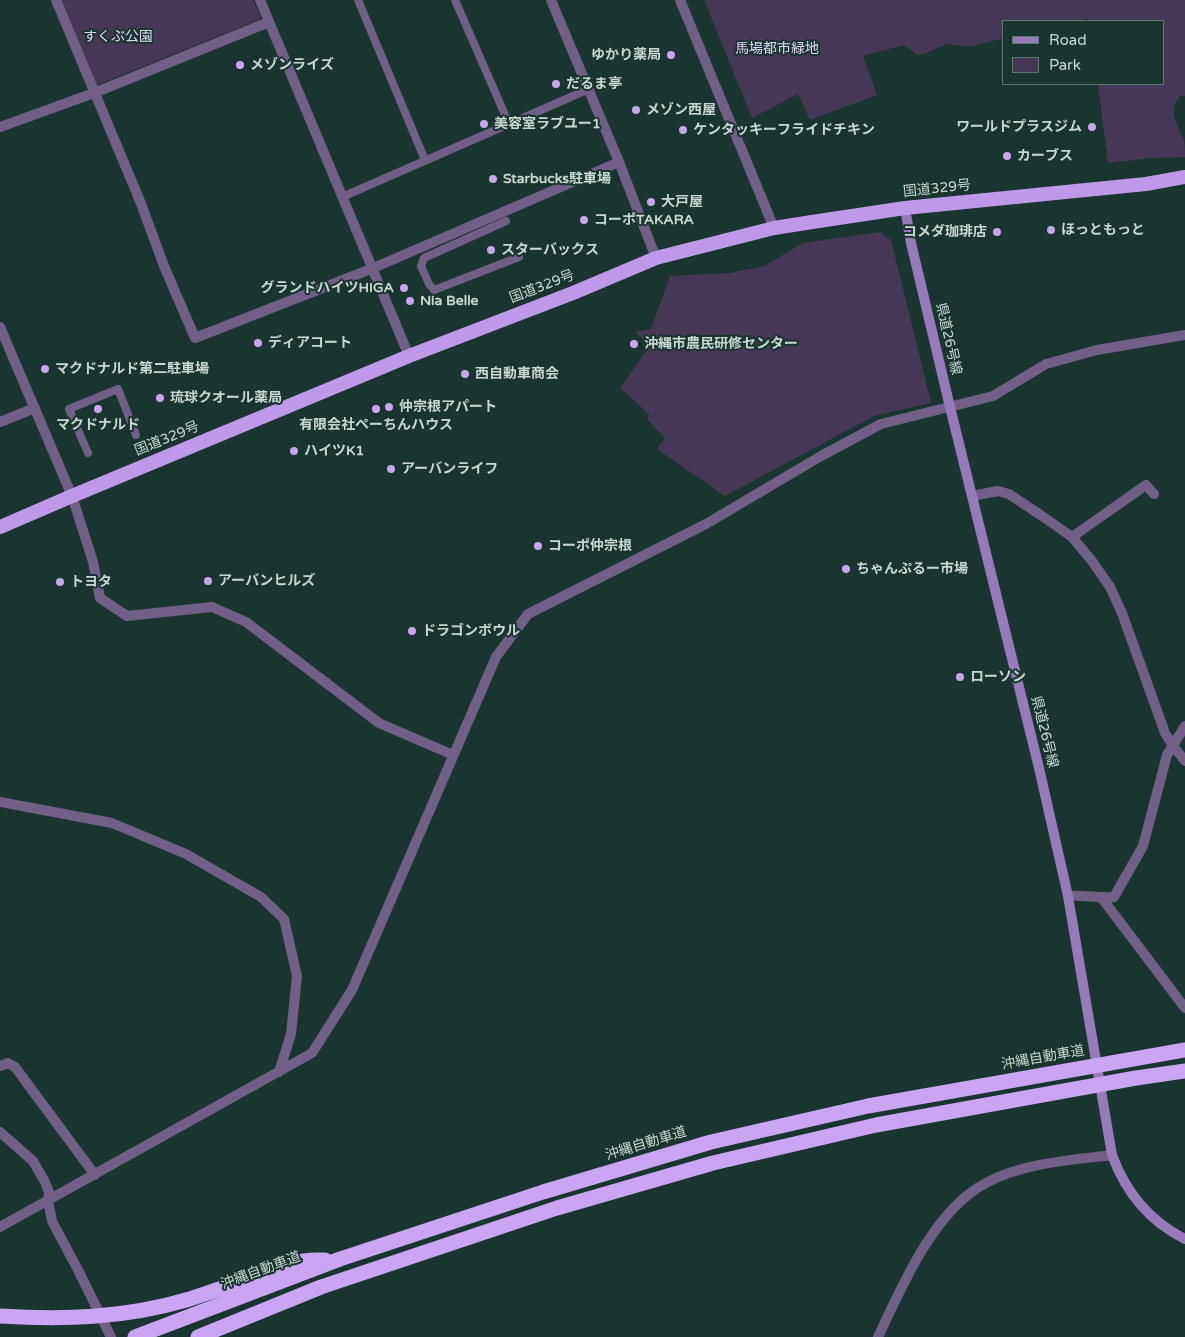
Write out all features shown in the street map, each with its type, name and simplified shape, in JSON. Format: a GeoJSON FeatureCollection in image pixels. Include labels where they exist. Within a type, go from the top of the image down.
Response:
{"type":"FeatureCollection","features":[{"type":"Feature","properties":{"kind":"highway","name":"国道329号"},"geometry":{"type":"LineString","coordinates":[[0,527],[409,356],[573,293],[656,258],[774,228],[905,208],[1146,184],[1185,177]]}},
{"type":"Feature","properties":{"kind":"highway","name":"沖縄自動車道"},"geometry":{"type":"LineString","coordinates":[[135,1337],[340,1259],[543,1192],[711,1142],[868,1106],[1185,1050]]}},
{"type":"Feature","properties":{"kind":"highway"},"geometry":{"type":"LineString","coordinates":[[198,1337],[321,1288],[538,1214],[713,1162],[876,1125],[1185,1071]]}},
{"type":"Feature","properties":{"kind":"highway"},"geometry":{"type":"LineString","coordinates":[[0,1316],[74,1318],[122,1314],[152,1309],[187,1300],[300,1261],[340,1259]]}},
{"type":"Feature","properties":{"kind":"main road","name":"県道26号線"},"geometry":{"type":"LineString","coordinates":[[905,208],[911,244],[1039,768],[1068,896],[1112,1155],[1123,1181],[1144,1211],[1156,1222],[1185,1240]]}},
{"type":"Feature","properties":{"kind":"street"},"geometry":{"type":"LineString","coordinates":[[56,0],[195,338],[371,269],[619,162]]}},
{"type":"Feature","properties":{"kind":"street"},"geometry":{"type":"LineString","coordinates":[[260,0],[409,356]]}},
{"type":"Feature","properties":{"kind":"street"},"geometry":{"type":"LineString","coordinates":[[551,0],[619,162],[656,258]]}},
{"type":"Feature","properties":{"kind":"street"},"geometry":{"type":"LineString","coordinates":[[680,0],[774,228]]}},
{"type":"Feature","properties":{"kind":"street"},"geometry":{"type":"LineString","coordinates":[[0,127],[94,93],[269,22]]}},
{"type":"Feature","properties":{"kind":"street"},"geometry":{"type":"LineString","coordinates":[[0,327],[72,496],[92,562],[100,598],[127,616],[212,607],[246,622],[379,723],[453,755]]}},
{"type":"Feature","properties":{"kind":"street"},"geometry":{"type":"LineString","coordinates":[[0,1227],[312,1053],[352,990],[496,657],[528,614],[706,524],[821,456],[881,424],[993,396],[1046,364],[1097,350],[1185,335]]}},
{"type":"Feature","properties":{"kind":"street"},"geometry":{"type":"LineString","coordinates":[[0,422],[35,408]]}},
{"type":"Feature","properties":{"kind":"street"},"geometry":{"type":"LineString","coordinates":[[1072,538],[1146,485],[1154,494]]}},
{"type":"Feature","properties":{"kind":"street"},"geometry":{"type":"LineString","coordinates":[[972,496],[998,491],[1008,494],[1046,518],[1072,538],[1092,561],[1110,587],[1122,613],[1165,733],[1185,761]]}},
{"type":"Feature","properties":{"kind":"street"},"geometry":{"type":"LineString","coordinates":[[1068,896],[1114,897],[1143,846],[1167,755],[1185,726]]}},
{"type":"Feature","properties":{"kind":"street"},"geometry":{"type":"LineString","coordinates":[[0,802],[112,822],[186,854],[261,897],[284,919],[297,976],[290,1034],[279,1072]]}},
{"type":"Feature","properties":{"kind":"street"},"geometry":{"type":"LineString","coordinates":[[1101,898],[1185,1008]]}},
{"type":"Feature","properties":{"kind":"street"},"geometry":{"type":"LineString","coordinates":[[0,1066],[8,1063],[15,1067],[95,1175]]}},
{"type":"Feature","properties":{"kind":"street"},"geometry":{"type":"LineString","coordinates":[[0,1132],[33,1162],[49,1192],[48,1201],[52,1221],[80,1272],[111,1337]]}},
{"type":"Feature","properties":{"kind":"street"},"geometry":{"type":"LineString","coordinates":[[878,1337],[932,1234],[947,1214],[964,1198],[985,1183],[1022,1170],[1112,1155]]}},
{"type":"Feature","properties":{"kind":"lane"},"geometry":{"type":"LineString","coordinates":[[358,0],[426,160]]}},
{"type":"Feature","properties":{"kind":"lane"},"geometry":{"type":"LineString","coordinates":[[455,0],[508,124]]}},
{"type":"Feature","properties":{"kind":"lane"},"geometry":{"type":"LineString","coordinates":[[342,197],[589,89]]}},
{"type":"Feature","properties":{"kind":"lane"},"geometry":{"type":"LineString","coordinates":[[506,220],[424,258],[421,266],[428,284],[434,290],[519,257]]}},
{"type":"Feature","properties":{"kind":"lane"},"geometry":{"type":"LineString","coordinates":[[88,453],[69,409],[118,388],[136,435]]}},
{"type":"Feature","properties":{"kind":"green space","name":"すくぶ公園"},"geometry":{"type":"Polygon","coordinates":[[[61,0],[253,0],[261,19],[97,85],[61,0]]]}},
{"type":"Feature","properties":{"kind":"green space","name":"馬場都市緑地"},"geometry":{"type":"Polygon","coordinates":[[[704,0],[1185,0],[1185,96],[1180,96],[1176,102],[1174,113],[1184,141],[1185,157],[1151,158],[1108,163],[1098,85],[1165,85],[1165,20],[1089,20],[1088,18],[1083,20],[1002,20],[1002,39],[970,47],[947,44],[917,55],[904,45],[863,56],[877,95],[810,120],[798,94],[752,118],[704,0]]]}},
{"type":"Feature","properties":{"kind":"green space"},"geometry":{"type":"Polygon","coordinates":[[[880,232],[891,240],[931,403],[874,416],[725,496],[657,449],[665,438],[647,419],[649,414],[620,388],[649,347],[636,332],[651,329],[670,276],[730,273],[764,266],[803,243],[880,232]]]}},
{"type":"Feature","properties":{"kind":"place","name":"ゆかり薬局"},"geometry":{"type":"Point","coordinates":[671,55]}},
{"type":"Feature","properties":{"kind":"place","name":"メゾンライズ"},"geometry":{"type":"Point","coordinates":[240,65]}},
{"type":"Feature","properties":{"kind":"place","name":"だるま亭"},"geometry":{"type":"Point","coordinates":[556,84]}},
{"type":"Feature","properties":{"kind":"place","name":"メゾン西屋"},"geometry":{"type":"Point","coordinates":[636,110]}},
{"type":"Feature","properties":{"kind":"place","name":"美容室ラブユー1"},"geometry":{"type":"Point","coordinates":[484,124]}},
{"type":"Feature","properties":{"kind":"place","name":"ワールドプラスジム"},"geometry":{"type":"Point","coordinates":[1092,127]}},
{"type":"Feature","properties":{"kind":"place","name":"ケンタッキーフライドチキン"},"geometry":{"type":"Point","coordinates":[683,130]}},
{"type":"Feature","properties":{"kind":"place","name":"カーブス"},"geometry":{"type":"Point","coordinates":[1007,156]}},
{"type":"Feature","properties":{"kind":"place","name":"Starbucks駐車場"},"geometry":{"type":"Point","coordinates":[493,179]}},
{"type":"Feature","properties":{"kind":"place","name":"大戸屋"},"geometry":{"type":"Point","coordinates":[651,202]}},
{"type":"Feature","properties":{"kind":"place","name":"コーポTAKARA"},"geometry":{"type":"Point","coordinates":[584,220]}},
{"type":"Feature","properties":{"kind":"place","name":"ほっともっと"},"geometry":{"type":"Point","coordinates":[1051,230]}},
{"type":"Feature","properties":{"kind":"place","name":"コメダ珈琲店"},"geometry":{"type":"Point","coordinates":[997,232]}},
{"type":"Feature","properties":{"kind":"place","name":"スターバックス"},"geometry":{"type":"Point","coordinates":[491,250]}},
{"type":"Feature","properties":{"kind":"place","name":"グランドハイツHIGA"},"geometry":{"type":"Point","coordinates":[404,288]}},
{"type":"Feature","properties":{"kind":"place","name":"Nia Belle"},"geometry":{"type":"Point","coordinates":[410,301]}},
{"type":"Feature","properties":{"kind":"place","name":"ディアコート"},"geometry":{"type":"Point","coordinates":[258,343]}},
{"type":"Feature","properties":{"kind":"place","name":"沖縄市農民研修センター"},"geometry":{"type":"Point","coordinates":[634,344]}},
{"type":"Feature","properties":{"kind":"place","name":"マクドナルド第二駐車場"},"geometry":{"type":"Point","coordinates":[45,369]}},
{"type":"Feature","properties":{"kind":"place","name":"西自動車商会"},"geometry":{"type":"Point","coordinates":[465,374]}},
{"type":"Feature","properties":{"kind":"place","name":"琉球クオール薬局"},"geometry":{"type":"Point","coordinates":[160,398]}},
{"type":"Feature","properties":{"kind":"place","name":"仲宗根アパート"},"geometry":{"type":"Point","coordinates":[389,407]}},
{"type":"Feature","properties":{"kind":"place","name":"マクドナルド"},"geometry":{"type":"Point","coordinates":[98,409]}},
{"type":"Feature","properties":{"kind":"place","name":"有限会社ぺーちんハウス"},"geometry":{"type":"Point","coordinates":[376,409]}},
{"type":"Feature","properties":{"kind":"place","name":"ハイツK1"},"geometry":{"type":"Point","coordinates":[294,451]}},
{"type":"Feature","properties":{"kind":"place","name":"アーバンライフ"},"geometry":{"type":"Point","coordinates":[391,469]}},
{"type":"Feature","properties":{"kind":"place","name":"コーポ仲宗根"},"geometry":{"type":"Point","coordinates":[538,546]}},
{"type":"Feature","properties":{"kind":"place","name":"ちゃんぷるー市場"},"geometry":{"type":"Point","coordinates":[846,569]}},
{"type":"Feature","properties":{"kind":"place","name":"アーバンヒルズ"},"geometry":{"type":"Point","coordinates":[208,581]}},
{"type":"Feature","properties":{"kind":"place","name":"トヨタ"},"geometry":{"type":"Point","coordinates":[60,582]}},
{"type":"Feature","properties":{"kind":"place","name":"ドラゴンボウル"},"geometry":{"type":"Point","coordinates":[412,631]}},
{"type":"Feature","properties":{"kind":"place","name":"ローソン"},"geometry":{"type":"Point","coordinates":[960,677]}}]}
